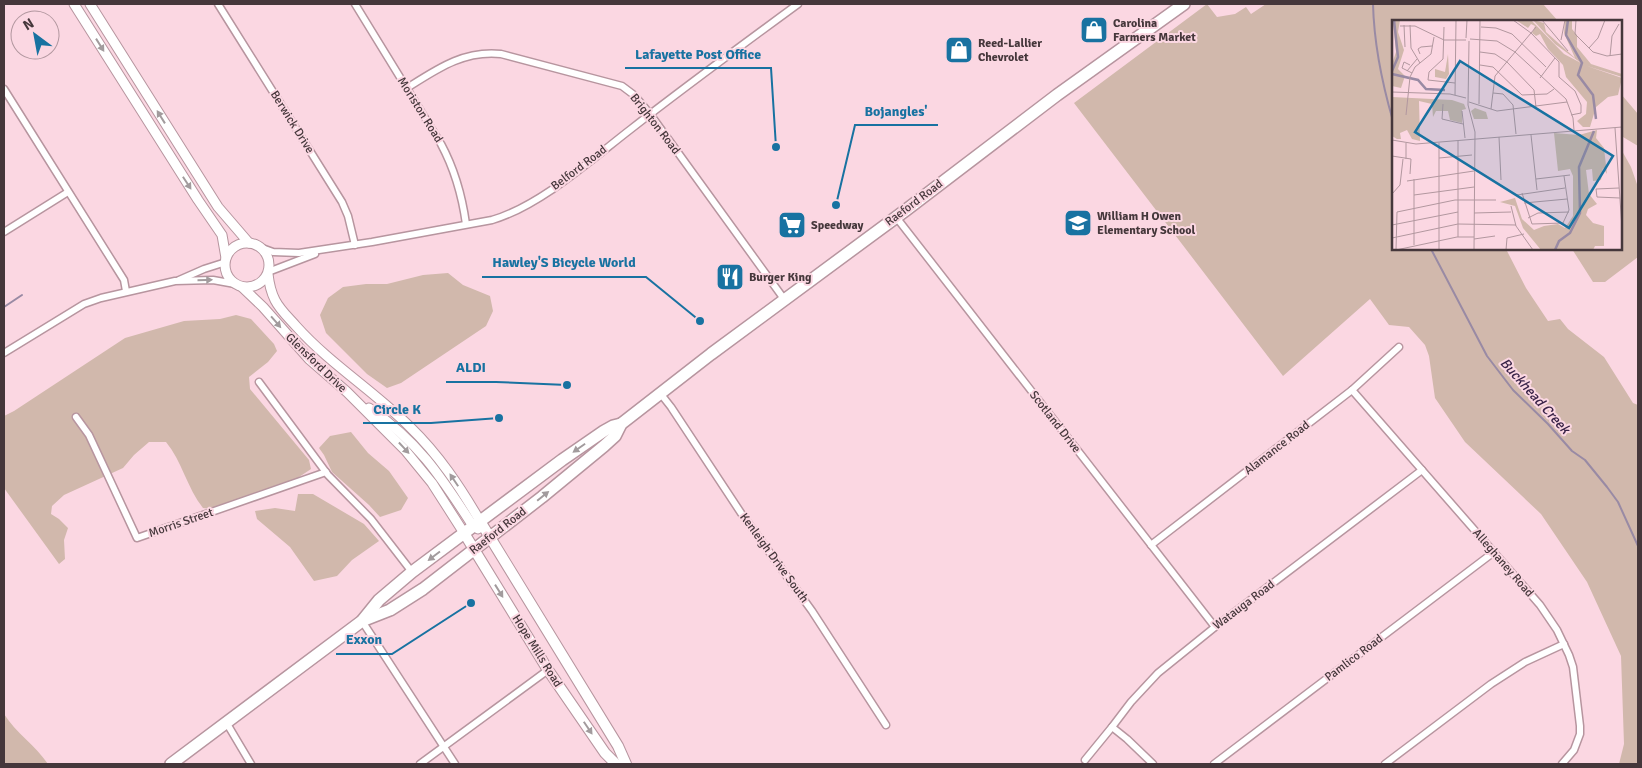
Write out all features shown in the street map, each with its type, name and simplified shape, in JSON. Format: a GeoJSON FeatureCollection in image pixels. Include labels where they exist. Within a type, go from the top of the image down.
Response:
{"type":"FeatureCollection","features":[{"type":"Feature","properties":{"kind":"highway","name":"Raeford Road"},"geometry":{"type":"LineString","coordinates":[[171,764],[362,621],[380,600],[412,572],[604,431],[621,424],[784,299],[1064,90],[1184,4]]}},
{"type":"Feature","properties":{"kind":"highway","name":"Raeford Road"},"geometry":{"type":"LineString","coordinates":[[362,621],[390,610],[423,589],[542,498],[615,436],[621,424]]}},
{"type":"Feature","properties":{"kind":"main road"},"geometry":{"type":"LineString","coordinates":[[74,4],[183,177],[222,235],[226,272],[230,279],[239,285],[250,287],[257,285],[263,281],[268,273],[269,260],[262,248],[249,243],[218,207],[90,4]]}},
{"type":"Feature","properties":{"kind":"main road"},"geometry":{"type":"LineString","coordinates":[[226,260],[235,247],[249,243]]}},
{"type":"Feature","properties":{"kind":"main road","name":"Glensford Drive"},"geometry":{"type":"LineString","coordinates":[[268,273],[273,297],[285,313],[324,355],[402,419],[444,464],[472,527]]}},
{"type":"Feature","properties":{"kind":"main road","name":"Glensford Drive"},"geometry":{"type":"LineString","coordinates":[[239,285],[263,307],[308,359],[347,392],[387,420],[422,453],[443,479],[472,527]]}},
{"type":"Feature","properties":{"kind":"main road","name":"Hope Mills Road"},"geometry":{"type":"LineString","coordinates":[[472,527],[490,537],[618,746],[626,764]]}},
{"type":"Feature","properties":{"kind":"main road","name":"Hope Mills Road"},"geometry":{"type":"LineString","coordinates":[[472,527],[474,550],[548,670],[605,753],[616,764]]}},
{"type":"Feature","properties":{"kind":"street","name":"Berwick Drive"},"geometry":{"type":"LineString","coordinates":[[218,4],[342,202],[348,216],[355,245]]}},
{"type":"Feature","properties":{"kind":"street","name":"Moriston Road"},"geometry":{"type":"LineString","coordinates":[[355,4],[450,161],[462,197],[466,224]]}},
{"type":"Feature","properties":{"kind":"street","name":"Belford Road"},"geometry":{"type":"LineString","coordinates":[[262,248],[286,253],[323,250],[492,220],[521,209],[568,177],[798,4]]}},
{"type":"Feature","properties":{"kind":"street","name":"Brighton Road"},"geometry":{"type":"LineString","coordinates":[[407,88],[454,60],[482,53],[501,54],[622,86],[634,95],[650,114],[784,299]]}},
{"type":"Feature","properties":{"kind":"street"},"geometry":{"type":"LineString","coordinates":[[4,88],[124,280],[126,291]]}},
{"type":"Feature","properties":{"kind":"street"},"geometry":{"type":"LineString","coordinates":[[4,232],[68,192]]}},
{"type":"Feature","properties":{"kind":"street","name":"Scotland Drive"},"geometry":{"type":"LineString","coordinates":[[896,217],[1215,627]]}},
{"type":"Feature","properties":{"kind":"street","name":"Belford Road"},"geometry":{"type":"LineString","coordinates":[[268,273],[323,250]]}},
{"type":"Feature","properties":{"kind":"street"},"geometry":{"type":"LineString","coordinates":[[176,281],[226,260]]}},
{"type":"Feature","properties":{"kind":"street"},"geometry":{"type":"LineString","coordinates":[[4,353],[92,300],[176,281],[213,280],[239,285]]}},
{"type":"Feature","properties":{"kind":"street","name":"Alamance Road"},"geometry":{"type":"LineString","coordinates":[[1151,545],[1352,390],[1398,347]]}},
{"type":"Feature","properties":{"kind":"street"},"geometry":{"type":"LineString","coordinates":[[259,382],[326,472],[370,519],[412,572]]}},
{"type":"Feature","properties":{"kind":"street","name":"Alleghaney Road"},"geometry":{"type":"LineString","coordinates":[[1352,390],[1540,605],[1557,630],[1573,667],[1580,726],[1578,741],[1574,750],[1562,764]]}},
{"type":"Feature","properties":{"kind":"street","name":"Kenleigh Drive South"},"geometry":{"type":"LineString","coordinates":[[660,393],[741,512],[812,611],[886,725]]}},
{"type":"Feature","properties":{"kind":"street","name":"Morris Street"},"geometry":{"type":"LineString","coordinates":[[76,416],[89,436],[137,538],[326,472]]}},
{"type":"Feature","properties":{"kind":"street","name":"Watauga Road"},"geometry":{"type":"LineString","coordinates":[[1085,760],[1130,702],[1158,673],[1215,627],[1422,470]]}},
{"type":"Feature","properties":{"kind":"street","name":"Pamlico Road"},"geometry":{"type":"LineString","coordinates":[[1214,764],[1494,552]]}},
{"type":"Feature","properties":{"kind":"street"},"geometry":{"type":"LineString","coordinates":[[362,621],[455,764]]}},
{"type":"Feature","properties":{"kind":"street"},"geometry":{"type":"LineString","coordinates":[[1385,764],[1491,684],[1525,662],[1564,644]]}},
{"type":"Feature","properties":{"kind":"street"},"geometry":{"type":"LineString","coordinates":[[420,764],[548,670]]}},
{"type":"Feature","properties":{"kind":"street"},"geometry":{"type":"LineString","coordinates":[[226,722],[251,764]]}},
{"type":"Feature","properties":{"kind":"street"},"geometry":{"type":"LineString","coordinates":[[1112,727],[1153,764]]}},
{"type":"Feature","properties":{"kind":"shaded area"},"geometry":{"type":"Polygon","coordinates":[[[1207,4],[1217,17],[1235,14],[1246,7],[1251,14],[1266,4],[1543,4],[1557,20],[1392,20],[1392,250],[1507,250],[1526,288],[1548,321],[1560,319],[1568,329],[1604,357],[1633,403],[1638,405],[1638,764],[1619,764],[1624,744],[1621,656],[1587,582],[1541,514],[1465,442],[1435,398],[1429,356],[1425,345],[1409,327],[1389,325],[1370,299],[1283,376],[1074,103],[1207,4]]]}},
{"type":"Feature","properties":{"kind":"shaded area"},"geometry":{"type":"Polygon","coordinates":[[[1622,95],[1638,114],[1638,146],[1623,137],[1622,140],[1622,95]]]}},
{"type":"Feature","properties":{"kind":"shaded area"},"geometry":{"type":"Polygon","coordinates":[[[1622,151],[1631,167],[1638,187],[1638,257],[1605,282],[1593,282],[1573,250],[1622,250],[1622,151]]]}},
{"type":"Feature","properties":{"kind":"shaded area"},"geometry":{"type":"Polygon","coordinates":[[[448,273],[463,285],[490,296],[493,311],[486,326],[401,383],[387,388],[367,374],[326,333],[320,315],[328,298],[343,287],[387,284],[423,275],[448,273]]]}},
{"type":"Feature","properties":{"kind":"shaded area"},"geometry":{"type":"Polygon","coordinates":[[[236,315],[251,319],[274,344],[277,351],[268,362],[249,377],[250,389],[309,460],[311,469],[296,479],[211,509],[203,508],[197,500],[172,449],[166,442],[149,442],[123,468],[64,495],[52,506],[51,514],[68,528],[64,540],[65,559],[59,564],[4,488],[4,416],[125,338],[184,321],[220,319],[236,315]]]}},
{"type":"Feature","properties":{"kind":"shaded area"},"geometry":{"type":"Polygon","coordinates":[[[351,432],[368,453],[389,471],[408,498],[401,510],[380,517],[332,472],[319,448],[330,436],[351,432]]]}},
{"type":"Feature","properties":{"kind":"shaded area"},"geometry":{"type":"Polygon","coordinates":[[[298,494],[313,494],[364,524],[379,541],[352,560],[337,576],[314,581],[290,547],[257,519],[255,511],[275,508],[295,511],[298,494]]]}},
{"type":"Feature","properties":{"kind":"shaded area"},"geometry":{"type":"Polygon","coordinates":[[[4,714],[14,727],[48,764],[4,764],[4,714]]]}},
{"type":"Feature","properties":{"kind":"waterway","name":"Buckhead Creek"},"geometry":{"type":"LineString","coordinates":[[1373,4],[1379,63],[1392,117]]}},
{"type":"Feature","properties":{"kind":"waterway","name":"Buckhead Creek"},"geometry":{"type":"LineString","coordinates":[[1432,250],[1487,356],[1513,390],[1548,424],[1572,451],[1585,460],[1607,487],[1618,502],[1638,546]]}},
{"type":"Feature","properties":{"kind":"waterway"},"geometry":{"type":"LineString","coordinates":[[4,307],[22,295]]}},
{"type":"Feature","properties":{"kind":"place","name":"Carolina Farmers Market"},"geometry":{"type":"Point","coordinates":[1094,30]}},
{"type":"Feature","properties":{"kind":"place","name":"Reed-Lallier Chevrolet"},"geometry":{"type":"Point","coordinates":[959,50]}},
{"type":"Feature","properties":{"kind":"place","name":"Lafayette Post Office"},"geometry":{"type":"Point","coordinates":[776,147]}},
{"type":"Feature","properties":{"kind":"place","name":"Bojangles'"},"geometry":{"type":"Point","coordinates":[836,205]}},
{"type":"Feature","properties":{"kind":"place","name":"William H Owen Elementary School"},"geometry":{"type":"Point","coordinates":[1078,223]}},
{"type":"Feature","properties":{"kind":"place","name":"Speedway"},"geometry":{"type":"Point","coordinates":[792,225]}},
{"type":"Feature","properties":{"kind":"place","name":"Burger King"},"geometry":{"type":"Point","coordinates":[730,277]}},
{"type":"Feature","properties":{"kind":"place","name":"Hawley'S Bicycle World"},"geometry":{"type":"Point","coordinates":[700,321]}},
{"type":"Feature","properties":{"kind":"place","name":"ALDI"},"geometry":{"type":"Point","coordinates":[567,385]}},
{"type":"Feature","properties":{"kind":"place","name":"Circle K"},"geometry":{"type":"Point","coordinates":[499,418]}},
{"type":"Feature","properties":{"kind":"place","name":"Exxon"},"geometry":{"type":"Point","coordinates":[471,603]}}]}
